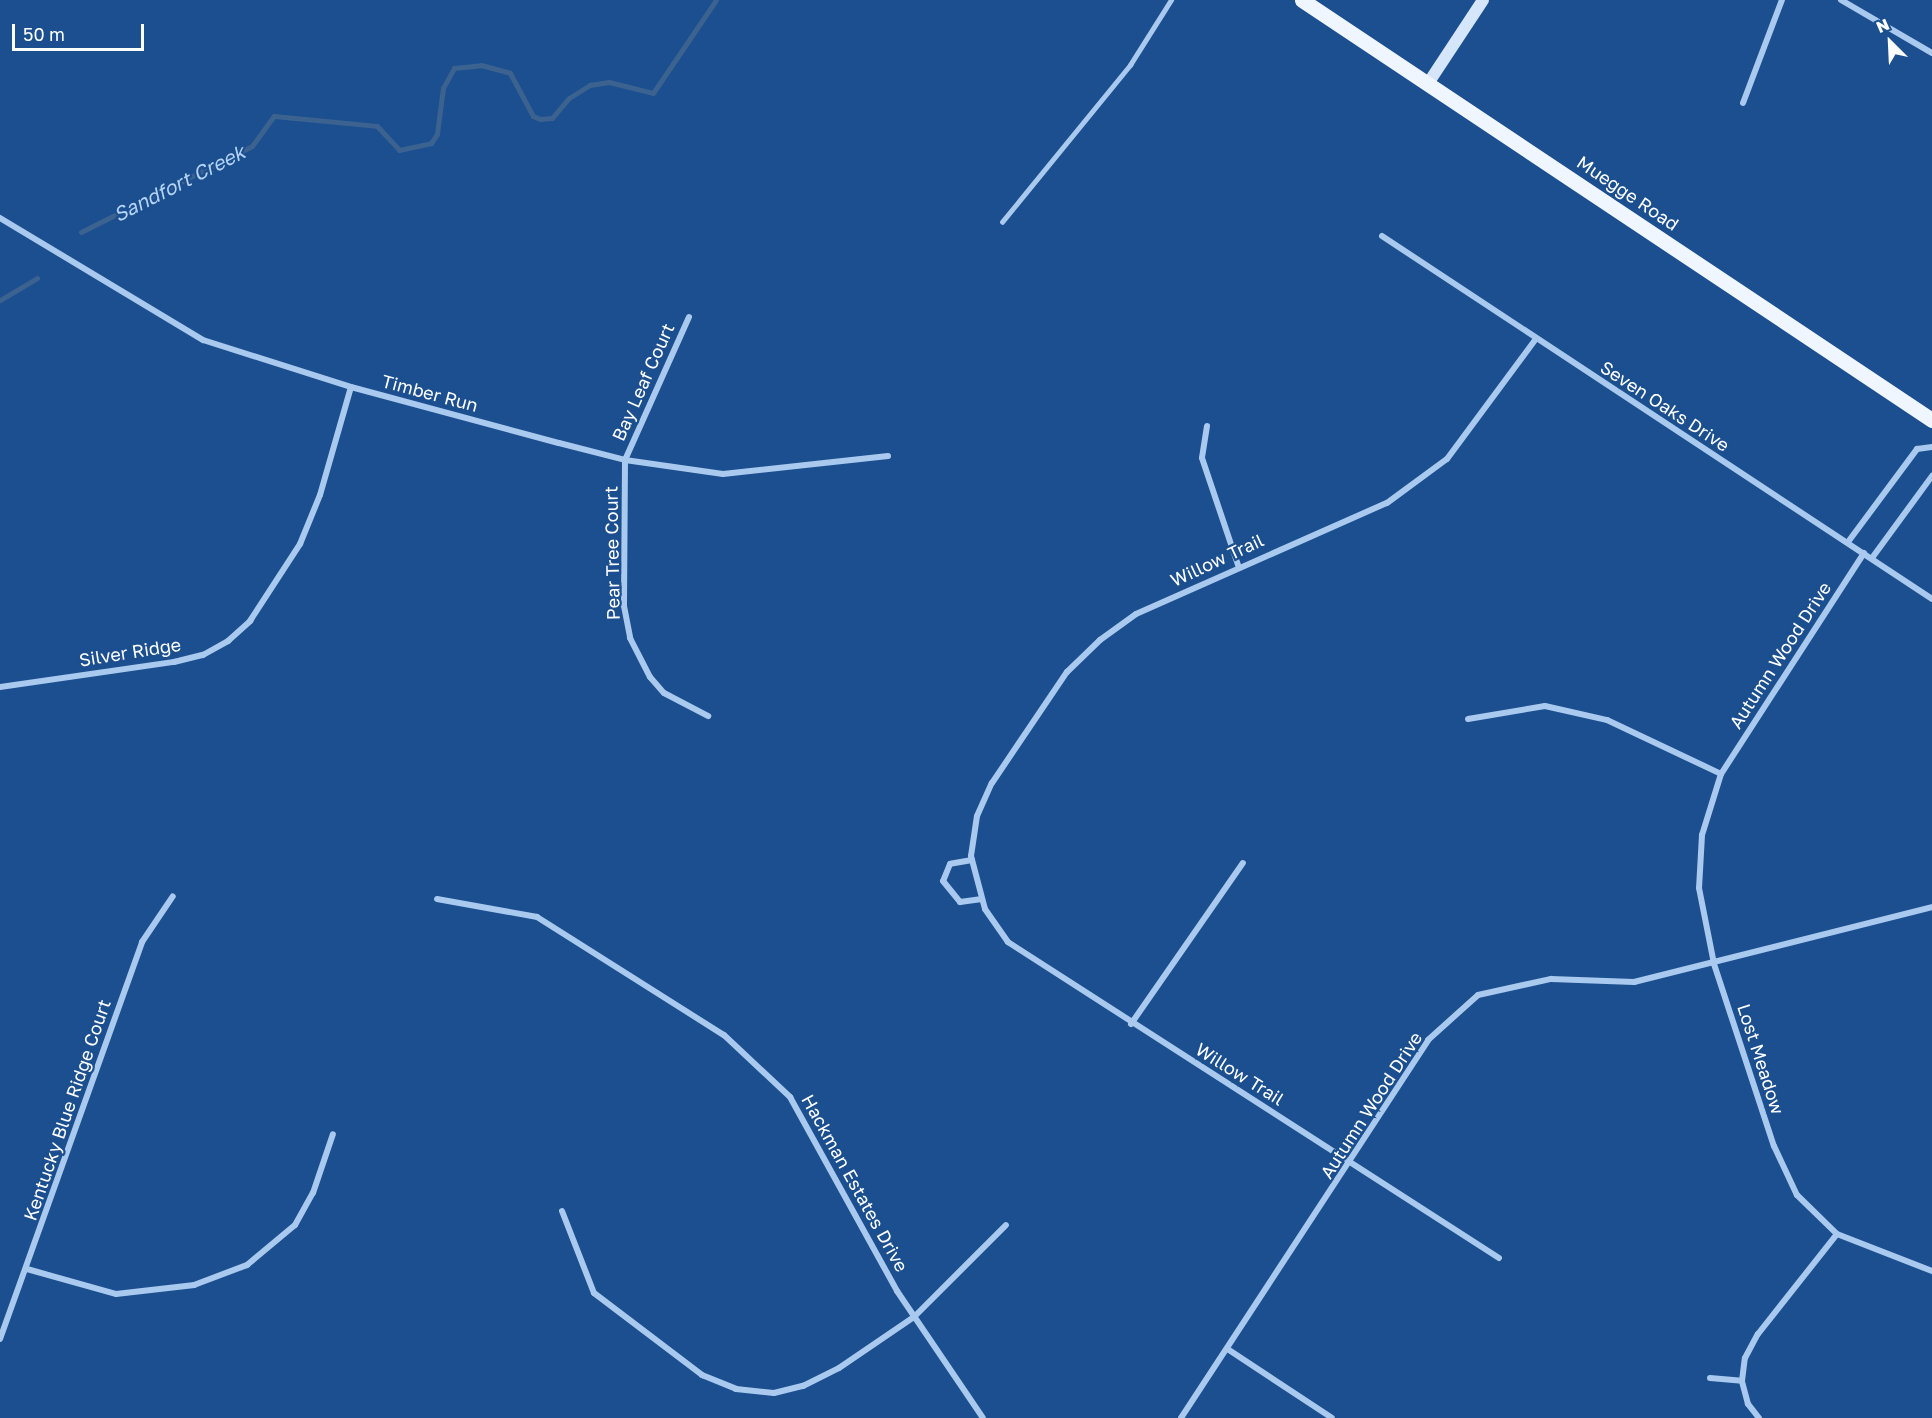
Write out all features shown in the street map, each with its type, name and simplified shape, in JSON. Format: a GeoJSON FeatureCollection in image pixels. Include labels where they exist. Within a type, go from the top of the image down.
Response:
{"type":"FeatureCollection","features":[{"type":"Feature","properties":{"kind":"main road","name":"Muegge Road"},"geometry":{"type":"LineString","coordinates":[[1302,0],[1429,82],[1932,420]]}},
{"type":"Feature","properties":{"kind":"street"},"geometry":{"type":"LineString","coordinates":[[1429,82],[1483,0]]}},
{"type":"Feature","properties":{"kind":"street"},"geometry":{"type":"LineString","coordinates":[[1743,104],[1782,0]]}},
{"type":"Feature","properties":{"kind":"street"},"geometry":{"type":"LineString","coordinates":[[1841,0],[1932,53]]}},
{"type":"Feature","properties":{"kind":"street","name":"Timber Run"},"geometry":{"type":"LineString","coordinates":[[0,218],[203,340],[351,387],[625,460],[723,474],[888,456]]}},
{"type":"Feature","properties":{"kind":"street","name":"Seven Oaks Drive"},"geometry":{"type":"LineString","coordinates":[[1382,236],[1535,340],[1848,542],[1932,599]]}},
{"type":"Feature","properties":{"kind":"street","name":"Bay Leaf Court"},"geometry":{"type":"LineString","coordinates":[[625,460],[689,317]]}},
{"type":"Feature","properties":{"kind":"street","name":"Willow Trail"},"geometry":{"type":"LineString","coordinates":[[1499,1258],[1352,1162],[1131,1024],[1008,942],[982,899],[972,860],[977,816],[992,783],[1067,672],[1136,614],[1238,565],[1387,502],[1447,459],[1535,340]]}},
{"type":"Feature","properties":{"kind":"street","name":"Silver Ridge"},"geometry":{"type":"LineString","coordinates":[[0,687],[174,662],[203,655],[228,641],[250,621],[300,544],[320,495],[351,387]]}},
{"type":"Feature","properties":{"kind":"street"},"geometry":{"type":"LineString","coordinates":[[1207,426],[1202,458],[1238,565]]}},
{"type":"Feature","properties":{"kind":"street"},"geometry":{"type":"LineString","coordinates":[[1848,542],[1917,449],[1932,447]]}},
{"type":"Feature","properties":{"kind":"street","name":"Pear Tree Court"},"geometry":{"type":"LineString","coordinates":[[625,460],[624,606],[630,638],[664,693],[708,716]]}},
{"type":"Feature","properties":{"kind":"street"},"geometry":{"type":"LineString","coordinates":[[1872,558],[1932,476]]}},
{"type":"Feature","properties":{"kind":"street","name":"Autumn Wood Drive"},"geometry":{"type":"LineString","coordinates":[[1721,774],[1864,553]]}},
{"type":"Feature","properties":{"kind":"street"},"geometry":{"type":"LineString","coordinates":[[1468,719],[1545,706],[1606,720],[1721,774]]}},
{"type":"Feature","properties":{"kind":"street","name":"Lost Meadow"},"geometry":{"type":"LineString","coordinates":[[1721,774],[1702,835],[1699,888],[1714,964],[1774,1146],[1797,1195],[1837,1234],[1932,1271]]}},
{"type":"Feature","properties":{"kind":"street"},"geometry":{"type":"LineString","coordinates":[[972,860],[950,864],[944,871],[943,881],[960,902],[982,899]]}},
{"type":"Feature","properties":{"kind":"street"},"geometry":{"type":"LineString","coordinates":[[1131,1024],[1243,863]]}},
{"type":"Feature","properties":{"kind":"street","name":"Kentucky Blue Ridge Court"},"geometry":{"type":"LineString","coordinates":[[0,1339],[27,1269],[142,942],[173,896]]}},
{"type":"Feature","properties":{"kind":"street","name":"Hackman Estates Drive"},"geometry":{"type":"LineString","coordinates":[[437,899],[537,917],[724,1035],[790,1097],[914,1317],[984,1418]]}},
{"type":"Feature","properties":{"kind":"street","name":"Autumn Wood Drive"},"geometry":{"type":"LineString","coordinates":[[1180,1418],[1229,1350],[1352,1162],[1428,1040],[1478,995],[1551,979],[1634,981],[1714,964],[1932,907]]}},
{"type":"Feature","properties":{"kind":"street"},"geometry":{"type":"LineString","coordinates":[[27,1269],[116,1294],[194,1285],[247,1265],[295,1225],[313,1193],[333,1134]]}},
{"type":"Feature","properties":{"kind":"street"},"geometry":{"type":"LineString","coordinates":[[562,1211],[594,1293],[702,1375],[736,1389],[774,1393],[802,1386],[839,1368],[914,1317],[1006,1225]]}},
{"type":"Feature","properties":{"kind":"street"},"geometry":{"type":"LineString","coordinates":[[1759,1418],[1748,1404],[1742,1381],[1745,1358],[1758,1334],[1837,1234]]}},
{"type":"Feature","properties":{"kind":"street"},"geometry":{"type":"LineString","coordinates":[[1229,1350],[1332,1418]]}},
{"type":"Feature","properties":{"kind":"street"},"geometry":{"type":"LineString","coordinates":[[1710,1378],[1742,1381]]}},
{"type":"Feature","properties":{"kind":"lane"},"geometry":{"type":"LineString","coordinates":[[1002,222],[1124,74],[1171,0]]}},
{"type":"Feature","properties":{"kind":"waterway","name":"Sandfort Creek"},"geometry":{"type":"LineString","coordinates":[[81,232],[252,146],[274,116],[377,126],[399,150],[431,143],[437,134],[443,88],[454,68],[481,65],[510,73],[533,116],[540,119],[552,118],[569,98],[590,85],[609,82],[653,93],[716,0]]}},
{"type":"Feature","properties":{"kind":"waterway","name":"Sandfort Creek"},"geometry":{"type":"LineString","coordinates":[[0,300],[37,278]]}}]}
